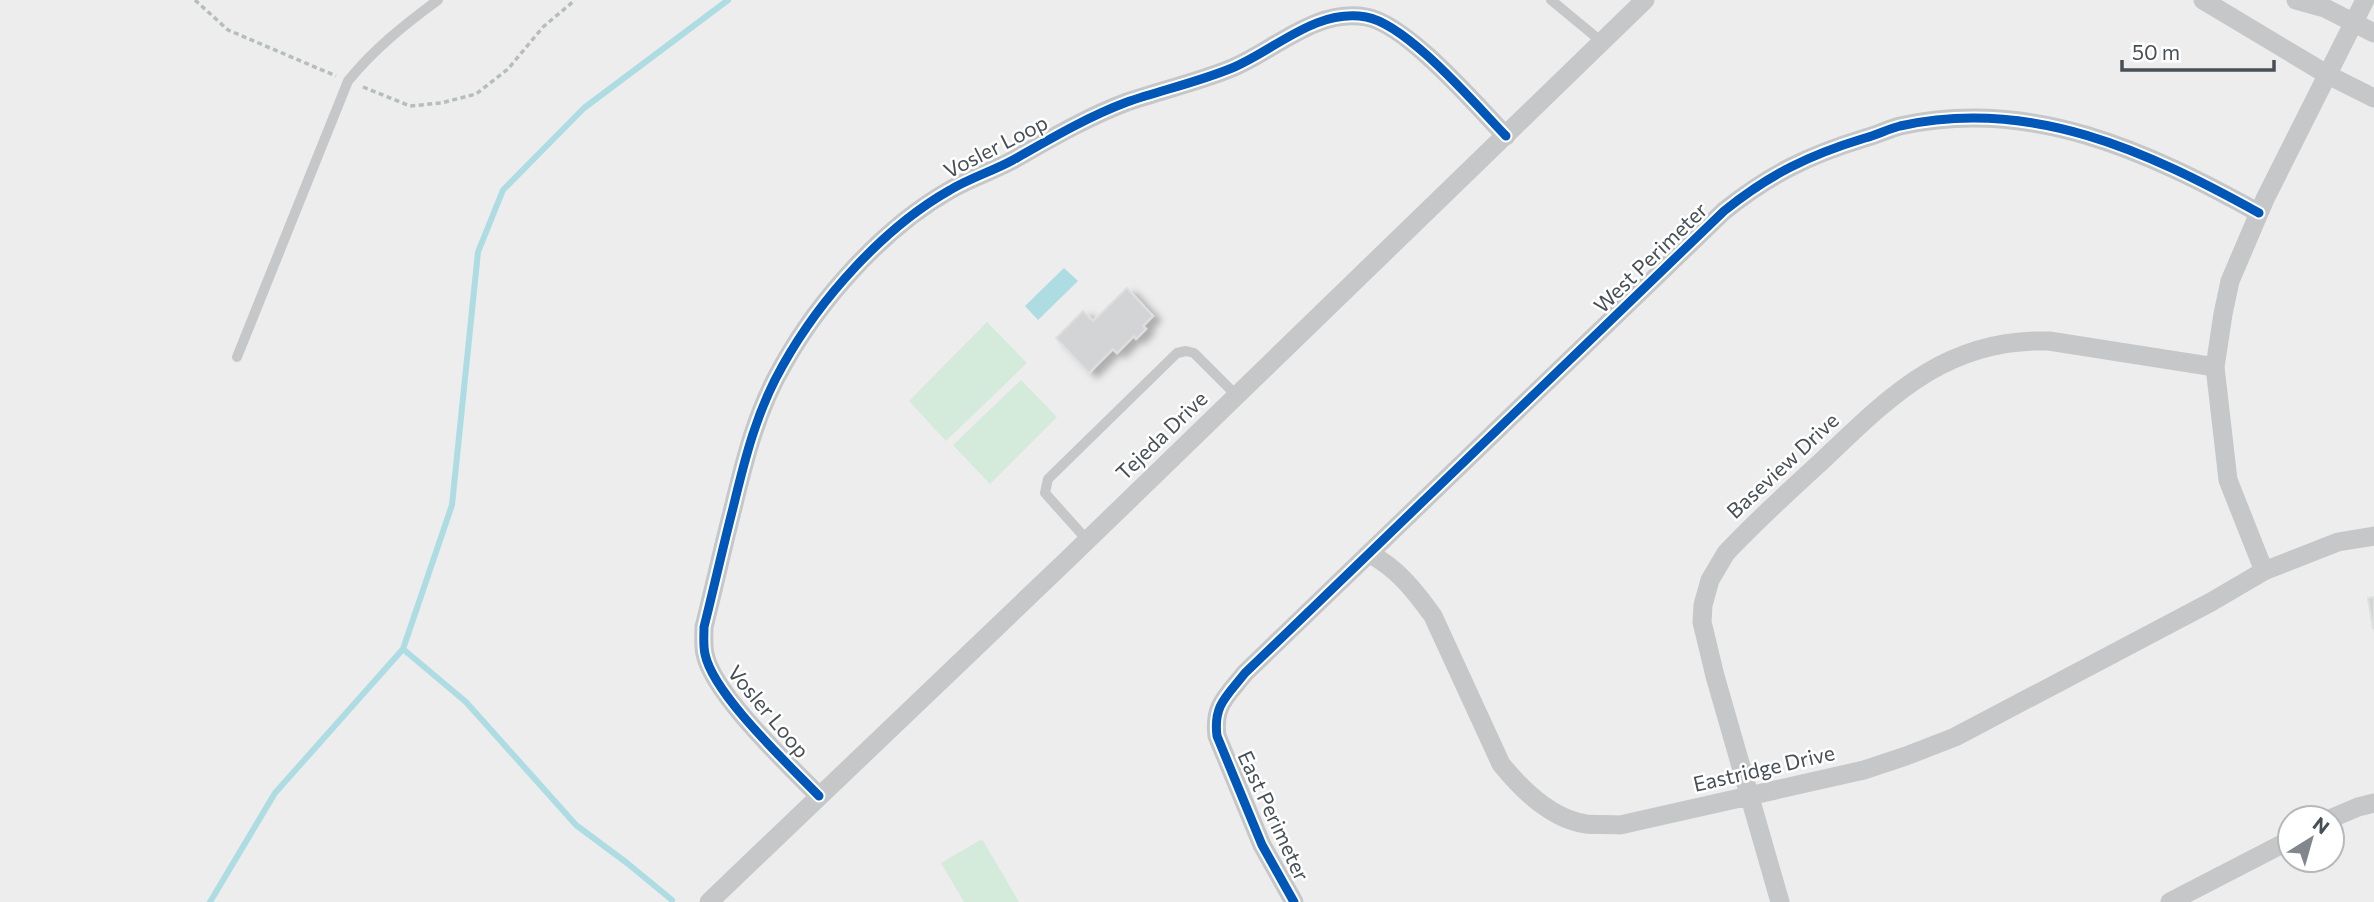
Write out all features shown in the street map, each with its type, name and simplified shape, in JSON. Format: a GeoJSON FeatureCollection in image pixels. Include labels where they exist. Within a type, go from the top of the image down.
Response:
{"type":"FeatureCollection","features":[{"type":"Feature","properties":{"kind":"street","name":"Tejeda Drive"},"geometry":{"type":"LineString","coordinates":[[709,902],[1645,0]]}},
{"type":"Feature","properties":{"kind":"street"},"geometry":{"type":"LineString","coordinates":[[2203,0],[2328,75],[2374,98]]}},
{"type":"Feature","properties":{"kind":"street"},"geometry":{"type":"LineString","coordinates":[[2296,0],[2325,8],[2374,33]]}},
{"type":"Feature","properties":{"kind":"street"},"geometry":{"type":"LineString","coordinates":[[2365,0],[2259,213],[2230,281],[2215,367],[2228,480],[2264,571],[2338,542],[2374,536]]}},
{"type":"Feature","properties":{"kind":"street","name":"Vosler Loop"},"geometry":{"type":"LineString","coordinates":[[818,796],[725,694],[712,674],[705,653],[704,626],[750,439],[764,402],[783,365],[823,306],[881,242],[951,189],[992,172],[1087,119],[1126,103],[1233,68],[1297,33],[1327,19],[1342,16],[1363,16],[1380,20],[1401,33],[1506,136]]}},
{"type":"Feature","properties":{"kind":"street","name":"West Perimeter"},"geometry":{"type":"LineString","coordinates":[[1221,744],[1215,721],[1218,707],[1245,673],[1724,211],[1775,174],[1806,158],[1912,125],[1987,117],[2031,121],[2063,128],[2142,153],[2259,213]]}},
{"type":"Feature","properties":{"kind":"street","name":"Baseview Drive"},"geometry":{"type":"LineString","coordinates":[[1780,902],[1702,622],[1703,604],[1710,580],[1726,553],[1750,527],[1885,401],[1916,378],[1946,362],[2023,340],[2049,341],[2215,367]]}},
{"type":"Feature","properties":{"kind":"street","name":"Eastridge Drive"},"geometry":{"type":"LineString","coordinates":[[1370,554],[1387,563],[1418,594],[1433,616],[1501,764],[1534,799],[1556,814],[1584,824],[1620,824],[1864,771],[1955,737],[2264,571]]}},
{"type":"Feature","properties":{"kind":"street","name":"East Perimeter"},"geometry":{"type":"LineString","coordinates":[[1221,744],[1262,845],[1293,902]]}},
{"type":"Feature","properties":{"kind":"street"},"geometry":{"type":"LineString","coordinates":[[2346,812],[2374,803]]}},
{"type":"Feature","properties":{"kind":"street"},"geometry":{"type":"LineString","coordinates":[[2170,902],[2276,847]]}},
{"type":"Feature","properties":{"kind":"lane"},"geometry":{"type":"LineString","coordinates":[[237,357],[348,81],[389,37],[438,0]]}},
{"type":"Feature","properties":{"kind":"lane"},"geometry":{"type":"LineString","coordinates":[[1551,0],[1602,42]]}},
{"type":"Feature","properties":{"kind":"lane"},"geometry":{"type":"LineString","coordinates":[[1087,540],[1045,494],[1048,479],[1177,353],[1186,351],[1194,354],[1237,396]]}},
{"type":"Feature","properties":{"kind":"path"},"geometry":{"type":"LineString","coordinates":[[195,0],[228,30],[410,106],[441,103],[476,94],[508,69],[543,27],[575,0]]}},
{"type":"Feature","properties":{"kind":"green space"},"geometry":{"type":"Polygon","coordinates":[[[987,322],[1027,363],[946,441],[909,401],[987,322]]]}},
{"type":"Feature","properties":{"kind":"green space"},"geometry":{"type":"Polygon","coordinates":[[[1021,380],[1057,417],[990,484],[953,445],[1021,380]]]}},
{"type":"Feature","properties":{"kind":"green space"},"geometry":{"type":"Polygon","coordinates":[[[982,839],[1019,902],[964,902],[941,863],[982,839]]]}},
{"type":"Feature","properties":{"kind":"water"},"geometry":{"type":"Polygon","coordinates":[[[1064,268],[1078,281],[1038,320],[1025,306],[1064,268]]]}},
{"type":"Feature","properties":{"kind":"building"},"geometry":{"type":"Polygon","coordinates":[[[1127,288],[1153,316],[1136,339],[1134,336],[1117,353],[1113,349],[1089,373],[1056,338],[1083,311],[1093,321],[1127,288]]]}},
{"type":"Feature","properties":{"kind":"building"},"geometry":{"type":"Polygon","coordinates":[[[2374,597],[2374,628],[2373,628],[2368,598],[2374,597]]]}},
{"type":"Feature","properties":{"kind":"waterway"},"geometry":{"type":"LineString","coordinates":[[210,902],[275,793],[403,649],[452,505],[478,252],[503,190],[584,108],[728,0]]}},
{"type":"Feature","properties":{"kind":"waterway"},"geometry":{"type":"LineString","coordinates":[[403,649],[466,702],[576,825],[672,900]]}},
{"type":"Feature","properties":{"kind":"cycle path"},"geometry":{"type":"LineString","coordinates":[[819,796],[771,748],[722,689],[705,654],[704,627],[742,471],[766,399],[783,365],[815,315],[877,245],[901,224],[950,190],[1005,164],[1083,121],[1127,102],[1232,68],[1296,32],[1330,19],[1366,17],[1401,34],[1440,67],[1506,136]]}},
{"type":"Feature","properties":{"kind":"cycle path"},"geometry":{"type":"LineString","coordinates":[[1294,902],[1262,845],[1217,736],[1217,716],[1223,701],[1245,673],[1724,211],[1741,198],[1774,176],[1808,159],[1896,127],[1948,119],[1996,119],[2042,124],[2087,135],[2174,169],[2259,213]]}}]}
